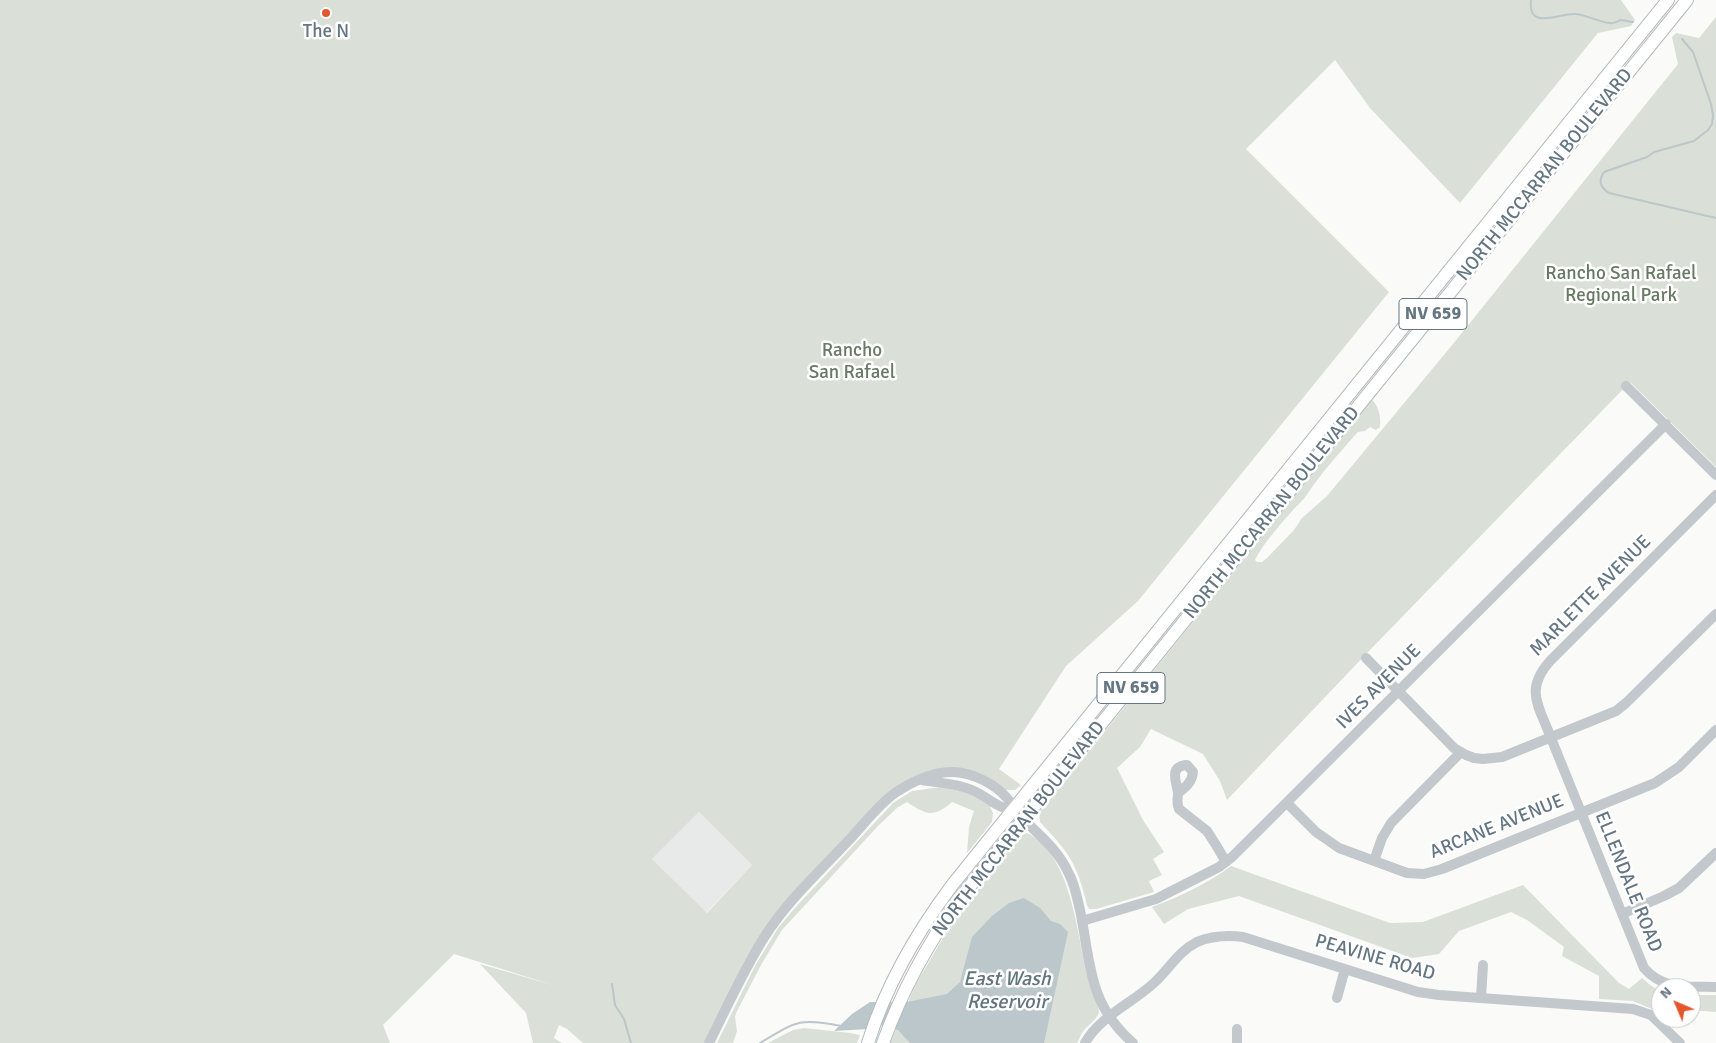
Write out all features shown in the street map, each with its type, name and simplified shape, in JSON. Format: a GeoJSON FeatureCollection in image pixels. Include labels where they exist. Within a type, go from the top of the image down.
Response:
{"type":"FeatureCollection","features":[{"type":"Feature","properties":{"kind":"main road","name":"NORTH MCCARRAN BOULEVARD"},"geometry":{"type":"LineString","coordinates":[[869,1041],[889,989],[917,936],[953,884],[1668,0]]}},
{"type":"Feature","properties":{"kind":"main road","name":"NORTH MCCARRAN BOULEVARD"},"geometry":{"type":"LineString","coordinates":[[883,1043],[909,980],[933,938],[961,897],[1687,0]]}},
{"type":"Feature","properties":{"kind":"main road"},"geometry":{"type":"LineString","coordinates":[[1612,70],[1623,79]]}},
{"type":"Feature","properties":{"kind":"main road"},"geometry":{"type":"LineString","coordinates":[[1282,478],[1293,487]]}},
{"type":"Feature","properties":{"kind":"street"},"geometry":{"type":"LineString","coordinates":[[1626,386],[1716,475]]}},
{"type":"Feature","properties":{"kind":"street","name":"IVES AVENUE"},"geometry":{"type":"LineString","coordinates":[[1082,921],[1150,902],[1226,862],[1399,692],[1666,424]]}},
{"type":"Feature","properties":{"kind":"street","name":"MARLETTE AVENUE"},"geometry":{"type":"LineString","coordinates":[[1551,738],[1535,696],[1536,681],[1539,675],[1550,661],[1716,495]]}},
{"type":"Feature","properties":{"kind":"street"},"geometry":{"type":"LineString","coordinates":[[1366,658],[1461,752],[1474,758],[1492,759],[1511,754],[1551,738],[1610,714],[1621,707],[1716,614]]}},
{"type":"Feature","properties":{"kind":"street","name":"ARCANE AVENUE"},"geometry":{"type":"LineString","coordinates":[[1286,803],[1330,844],[1407,873],[1433,872],[1663,779],[1679,767],[1716,730]]}},
{"type":"Feature","properties":{"kind":"street","name":"ELLENDALE ROAD"},"geometry":{"type":"LineString","coordinates":[[1551,738],[1644,968],[1654,978],[1667,985],[1716,987]]}},
{"type":"Feature","properties":{"kind":"street"},"geometry":{"type":"LineString","coordinates":[[1374,861],[1382,838],[1391,823],[1461,752]]}},
{"type":"Feature","properties":{"kind":"street"},"geometry":{"type":"LineString","coordinates":[[709,1043],[757,948],[783,911],[884,803],[902,788],[922,780],[962,786],[982,795],[998,807],[1014,810],[1044,838],[1065,865],[1076,891],[1095,987],[1100,1001],[1109,1018],[1133,1043]]}},
{"type":"Feature","properties":{"kind":"street"},"geometry":{"type":"LineString","coordinates":[[1178,792],[1176,803],[1179,809],[1207,831],[1226,862]]}},
{"type":"Feature","properties":{"kind":"street"},"geometry":{"type":"LineString","coordinates":[[1622,914],[1679,888],[1716,853]]}},
{"type":"Feature","properties":{"kind":"street","name":"PEAVINE ROAD"},"geometry":{"type":"LineString","coordinates":[[1085,1043],[1093,1032],[1109,1018],[1154,984],[1188,947],[1197,942],[1219,936],[1243,937],[1418,992],[1633,1008],[1651,1015],[1680,1043]]}},
{"type":"Feature","properties":{"kind":"street"},"geometry":{"type":"LineString","coordinates":[[1481,998],[1483,965]]}},
{"type":"Feature","properties":{"kind":"street"},"geometry":{"type":"LineString","coordinates":[[1337,998],[1345,969]]}},
{"type":"Feature","properties":{"kind":"street"},"geometry":{"type":"LineString","coordinates":[[1237,1029],[1237,1043]]}},
{"type":"Feature","properties":{"kind":"shaded area"},"geometry":{"type":"Polygon","coordinates":[[[699,812],[752,865],[706,913],[652,859],[699,812]]]}},
{"type":"Feature","properties":{"kind":"green space","name":"Rancho San Rafael"},"geometry":{"type":"Polygon","coordinates":[[[0,0],[1621,0],[1635,20],[1631,26],[1598,33],[1460,203],[1370,108],[1335,60],[1246,149],[1389,292],[1138,601],[1066,666],[999,769],[1021,785],[1015,790],[1004,790],[966,772],[908,780],[787,900],[704,1043],[583,1043],[567,1029],[559,1025],[554,1038],[562,1043],[533,1043],[526,1013],[480,964],[556,986],[454,954],[383,1025],[390,1043],[0,1043],[0,0]],[[699,812],[652,859],[707,913],[752,865],[699,812]]]}},
{"type":"Feature","properties":{"kind":"green space","name":"Rancho San Rafael Regional Park"},"geometry":{"type":"Polygon","coordinates":[[[1716,17],[1716,467],[1630,382],[1227,800],[1220,781],[1203,754],[1151,729],[1140,747],[1117,768],[1143,820],[1164,852],[1153,859],[1162,875],[1149,881],[1154,892],[1096,909],[1089,909],[1080,879],[1071,859],[1040,822],[1039,813],[1372,400],[1379,412],[1380,427],[1376,430],[1370,427],[1355,435],[1323,472],[1305,498],[1268,540],[1255,560],[1257,562],[1262,562],[1267,558],[1294,530],[1302,518],[1327,496],[1453,344],[1678,64],[1672,37],[1676,33],[1699,38],[1716,17]]]}},
{"type":"Feature","properties":{"kind":"green space"},"geometry":{"type":"Polygon","coordinates":[[[940,787],[970,793],[990,806],[993,813],[992,822],[967,853],[969,827],[974,811],[952,802],[940,811],[930,813],[920,810],[907,802],[898,807],[878,826],[782,930],[736,1013],[737,1031],[733,1043],[717,1043],[755,966],[778,928],[794,909],[893,803],[912,791],[940,787]]]}},
{"type":"Feature","properties":{"kind":"green space"},"geometry":{"type":"Polygon","coordinates":[[[1027,833],[1042,844],[1054,859],[1063,877],[1076,919],[1088,979],[1099,1009],[1096,1017],[1081,1034],[1077,1043],[890,1043],[916,984],[951,924],[1020,836],[1027,833]]]}},
{"type":"Feature","properties":{"kind":"green space"},"geometry":{"type":"Polygon","coordinates":[[[1231,866],[1390,923],[1423,922],[1523,885],[1619,983],[1629,989],[1642,978],[1651,986],[1651,1009],[1633,1001],[1599,999],[1599,976],[1562,956],[1564,947],[1527,920],[1511,912],[1459,931],[1439,954],[1412,958],[1239,896],[1188,909],[1164,924],[1152,907],[1193,890],[1231,866]]]}},
{"type":"Feature","properties":{"kind":"green space"},"geometry":{"type":"Polygon","coordinates":[[[1701,995],[1716,995],[1716,1012],[1701,1011],[1701,995]]]}},
{"type":"Feature","properties":{"kind":"green space"},"geometry":{"type":"Polygon","coordinates":[[[804,1028],[860,1035],[857,1043],[768,1043],[793,1030],[804,1028]]]}},
{"type":"Feature","properties":{"kind":"water","name":"East Wash Reservoir"},"geometry":{"type":"Polygon","coordinates":[[[1024,898],[1040,908],[1051,921],[1060,924],[1068,932],[1044,1043],[910,1043],[898,1030],[883,1025],[868,1029],[834,1031],[852,1014],[870,1002],[907,1002],[947,994],[960,982],[972,937],[992,916],[1009,903],[1024,898]]]}},
{"type":"Feature","properties":{"kind":"waterway"},"geometry":{"type":"LineString","coordinates":[[1531,0],[1531,10],[1534,15],[1540,18],[1576,14],[1610,23],[1621,20],[1633,22]]}},
{"type":"Feature","properties":{"kind":"waterway"},"geometry":{"type":"LineString","coordinates":[[1682,39],[1693,52],[1711,104],[1712,124],[1708,130],[1694,141],[1654,152],[1647,157],[1604,172],[1601,184],[1609,193],[1716,218]]}},
{"type":"Feature","properties":{"kind":"waterway"},"geometry":{"type":"LineString","coordinates":[[612,984],[615,1005],[624,1019],[631,1043]]}},
{"type":"Feature","properties":{"kind":"waterway"},"geometry":{"type":"LineString","coordinates":[[760,1043],[798,1023],[816,1022],[841,1026]]}},
{"type":"Feature","properties":{"kind":"place","name":"The N"},"geometry":{"type":"Point","coordinates":[326,13]}}]}
